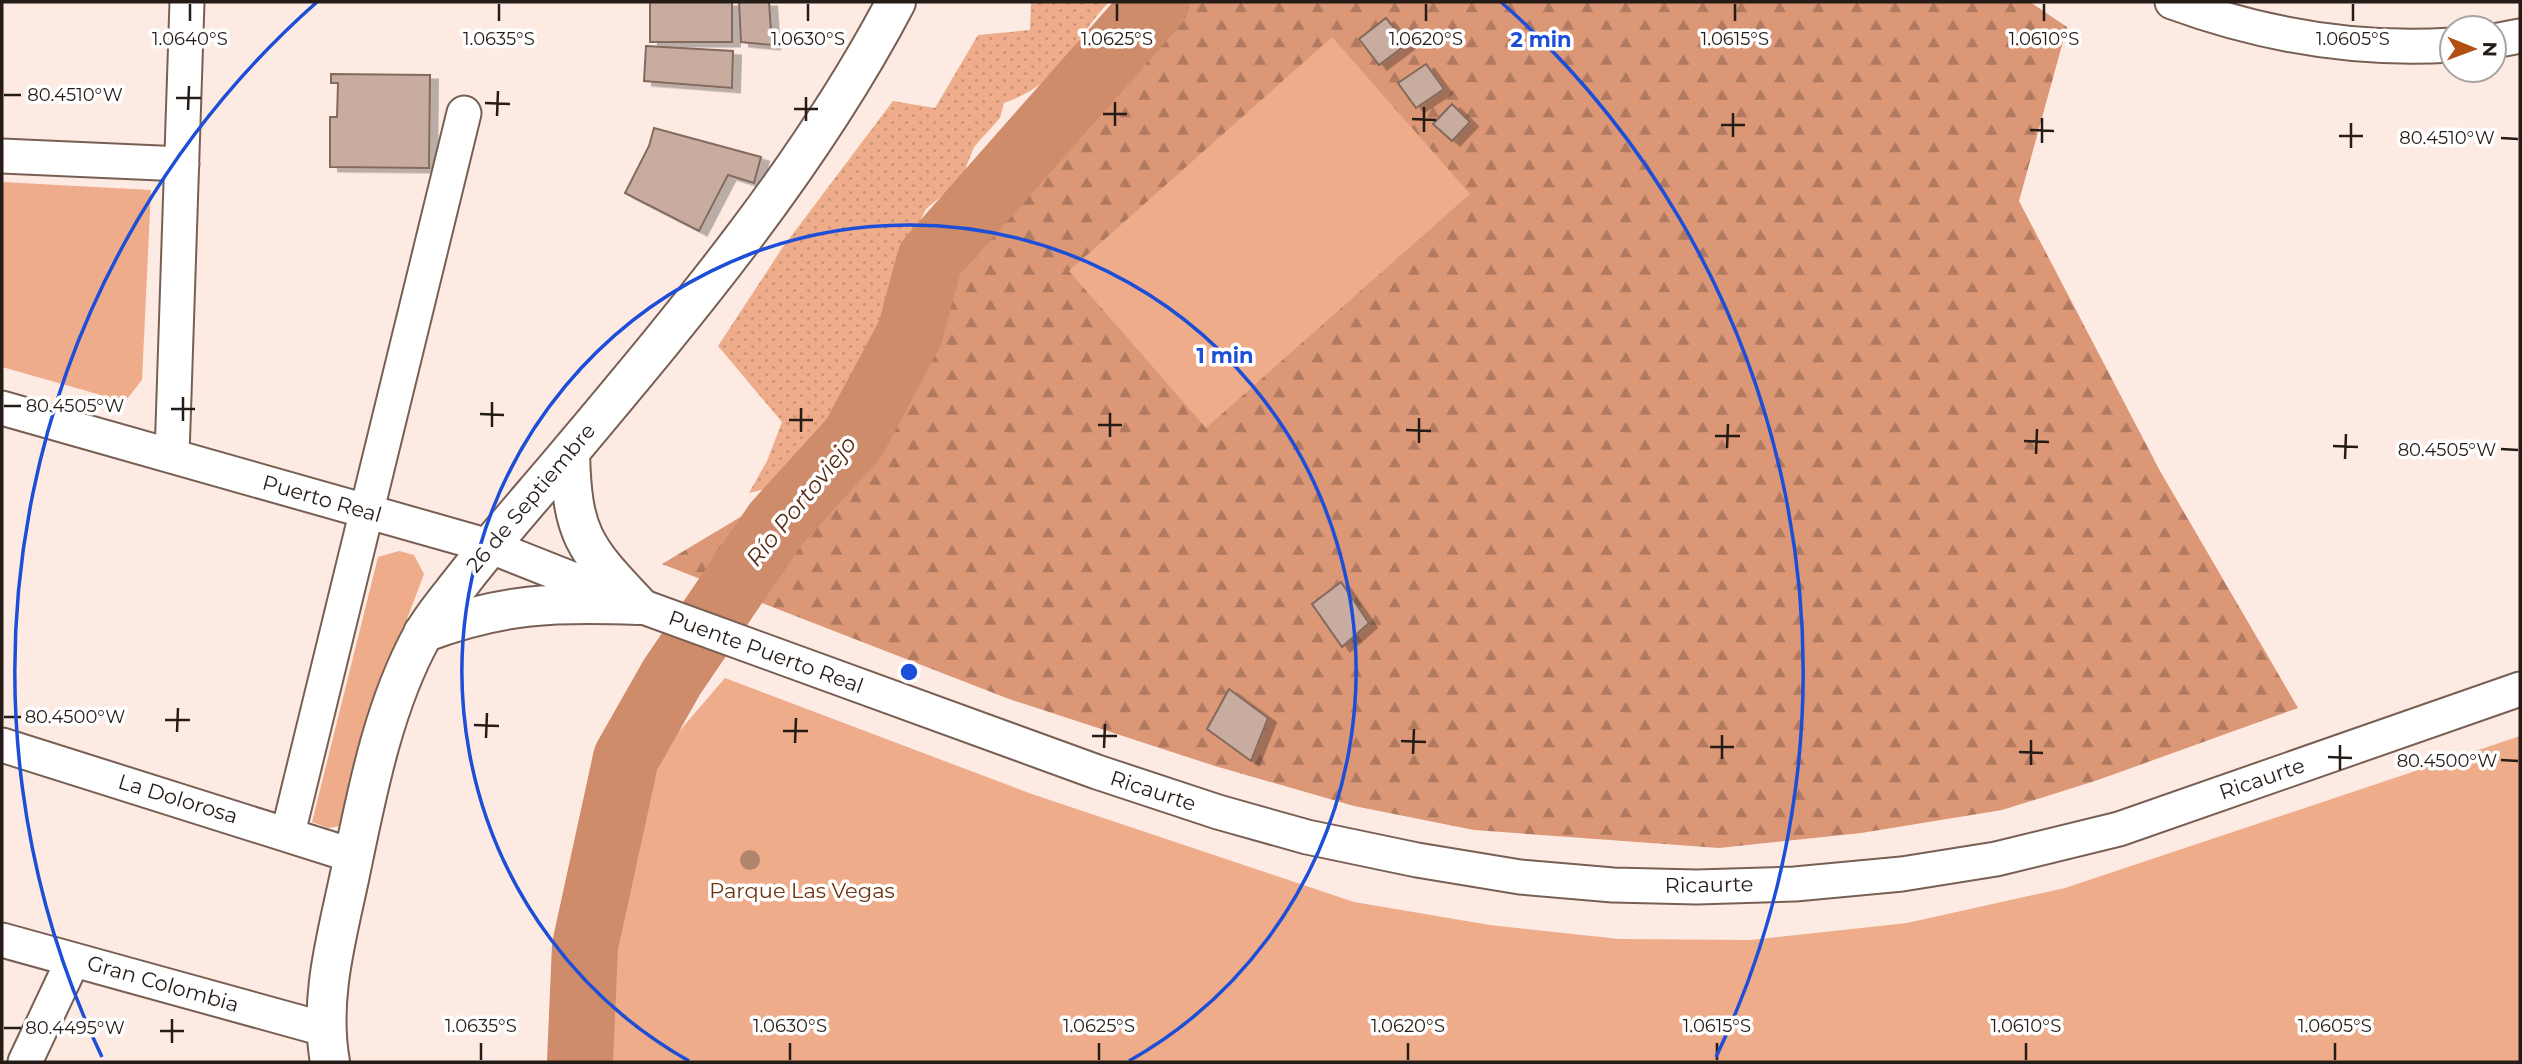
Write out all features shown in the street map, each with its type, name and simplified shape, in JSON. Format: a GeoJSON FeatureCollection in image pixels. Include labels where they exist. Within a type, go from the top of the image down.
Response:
{"type":"FeatureCollection","features":[{"type":"Feature","properties":{"kind":"street"},"geometry":{"type":"LineString","coordinates":[[172,456],[187,2]]}},
{"type":"Feature","properties":{"kind":"street","name":"26 de Septiembre"},"geometry":{"type":"LineString","coordinates":[[327,1046],[332,957],[354,856],[384,735],[402,676],[423,633],[489,546],[570,452],[753,224],[809,146],[896,2]]}},
{"type":"Feature","properties":{"kind":"street"},"geometry":{"type":"LineString","coordinates":[[2172,2],[2208,15],[2330,42],[2386,46],[2438,45]]}},
{"type":"Feature","properties":{"kind":"street"},"geometry":{"type":"LineString","coordinates":[[288,833],[464,113]]}},
{"type":"Feature","properties":{"kind":"street"},"geometry":{"type":"LineString","coordinates":[[2,156],[182,164]]}},
{"type":"Feature","properties":{"kind":"street","name":"Puerto Real"},"geometry":{"type":"LineString","coordinates":[[2,408],[489,546],[638,605]]}},
{"type":"Feature","properties":{"kind":"street"},"geometry":{"type":"LineString","coordinates":[[570,452],[571,492],[578,529],[595,560],[638,605]]}},
{"type":"Feature","properties":{"kind":"street"},"geometry":{"type":"LineString","coordinates":[[423,633],[467,616],[511,607],[568,603],[638,605]]}},
{"type":"Feature","properties":{"kind":"street","name":"Puente Puerto Real"},"geometry":{"type":"LineString","coordinates":[[638,605],[895,699]]}},
{"type":"Feature","properties":{"kind":"street","name":"Ricaurte"},"geometry":{"type":"LineString","coordinates":[[895,699],[1121,780],[1218,812],[1307,837],[1417,860],[1520,877],[1613,885],[1697,887],[1795,884],[1902,874],[2062,845],[2119,829],[2520,689]]}},
{"type":"Feature","properties":{"kind":"street","name":"La Dolorosa"},"geometry":{"type":"LineString","coordinates":[[2,745],[354,856]]}},
{"type":"Feature","properties":{"kind":"street","name":"Gran Colombia"},"geometry":{"type":"LineString","coordinates":[[2,940],[73,960],[327,1046]]}},
{"type":"Feature","properties":{"kind":"street"},"geometry":{"type":"LineString","coordinates":[[25,1062],[73,960]]}},
{"type":"Feature","properties":{"kind":"green space"},"geometry":{"type":"Polygon","coordinates":[[[1031,2],[1109,2],[1053,73],[1024,94],[1004,103],[1000,118],[974,147],[961,180],[926,209],[897,267],[889,344],[833,430],[793,482],[749,493],[767,461],[782,422],[718,346],[783,247],[893,101],[935,108],[978,35],[1030,30],[1031,2]]]}},
{"type":"Feature","properties":{"kind":"green space"},"geometry":{"type":"Polygon","coordinates":[[[1189,2],[2030,2],[2067,27],[2019,201],[2160,471],[2298,708],[2098,780],[2002,810],[1861,833],[1719,848],[1474,830],[1354,806],[1215,766],[1009,699],[662,564],[879,434],[955,282],[1029,177],[1189,2]]]}},
{"type":"Feature","properties":{"kind":"green space"},"geometry":{"type":"Polygon","coordinates":[[[1332,37],[1470,194],[1206,428],[1069,271],[1332,37]]]}},
{"type":"Feature","properties":{"kind":"green space"},"geometry":{"type":"Polygon","coordinates":[[[2,182],[151,190],[142,380],[127,399],[115,399],[2,367],[2,182]]]}},
{"type":"Feature","properties":{"kind":"green space"},"geometry":{"type":"Polygon","coordinates":[[[399,551],[414,555],[424,574],[360,744],[341,826],[328,828],[312,822],[378,557],[399,551]]]}},
{"type":"Feature","properties":{"kind":"green space","name":"Parque Las Vegas"},"geometry":{"type":"Polygon","coordinates":[[[725,678],[1029,793],[1354,902],[1490,925],[1619,939],[1751,940],[1907,923],[2065,888],[2520,736],[2520,1062],[605,1062],[625,881],[663,750],[725,678]]]}},
{"type":"Feature","properties":{"kind":"building"},"geometry":{"type":"Polygon","coordinates":[[[650,2],[732,2],[732,42],[650,42],[650,2]]]}},
{"type":"Feature","properties":{"kind":"building"},"geometry":{"type":"Polygon","coordinates":[[[739,2],[769,2],[772,45],[741,42],[739,2]]]}},
{"type":"Feature","properties":{"kind":"building"},"geometry":{"type":"Polygon","coordinates":[[[1386,18],[1407,44],[1379,65],[1359,39],[1386,18]]]}},
{"type":"Feature","properties":{"kind":"building"},"geometry":{"type":"Polygon","coordinates":[[[646,46],[733,51],[732,88],[644,81],[646,46]]]}},
{"type":"Feature","properties":{"kind":"building"},"geometry":{"type":"Polygon","coordinates":[[[1426,64],[1444,89],[1416,108],[1398,83],[1426,64]]]}},
{"type":"Feature","properties":{"kind":"building"},"geometry":{"type":"Polygon","coordinates":[[[331,74],[430,75],[429,168],[330,167],[330,117],[337,117],[338,83],[331,83],[331,74]]]}},
{"type":"Feature","properties":{"kind":"building"},"geometry":{"type":"Polygon","coordinates":[[[1452,104],[1470,122],[1452,141],[1433,124],[1452,104]]]}},
{"type":"Feature","properties":{"kind":"building"},"geometry":{"type":"Polygon","coordinates":[[[654,128],[761,157],[754,183],[728,175],[699,231],[625,193],[649,146],[654,128]]]}},
{"type":"Feature","properties":{"kind":"building"},"geometry":{"type":"Polygon","coordinates":[[[1341,582],[1369,623],[1342,647],[1312,604],[1341,582]]]}},
{"type":"Feature","properties":{"kind":"building"},"geometry":{"type":"Polygon","coordinates":[[[1229,689],[1268,718],[1251,761],[1207,729],[1229,689]]]}},
{"type":"Feature","properties":{"kind":"waterway","name":"Río Portoviejo"},"geometry":{"type":"LineString","coordinates":[[580,1062],[585,946],[626,758],[672,677],[776,524],[854,438],[910,333],[930,259],[1157,2]]}}]}
